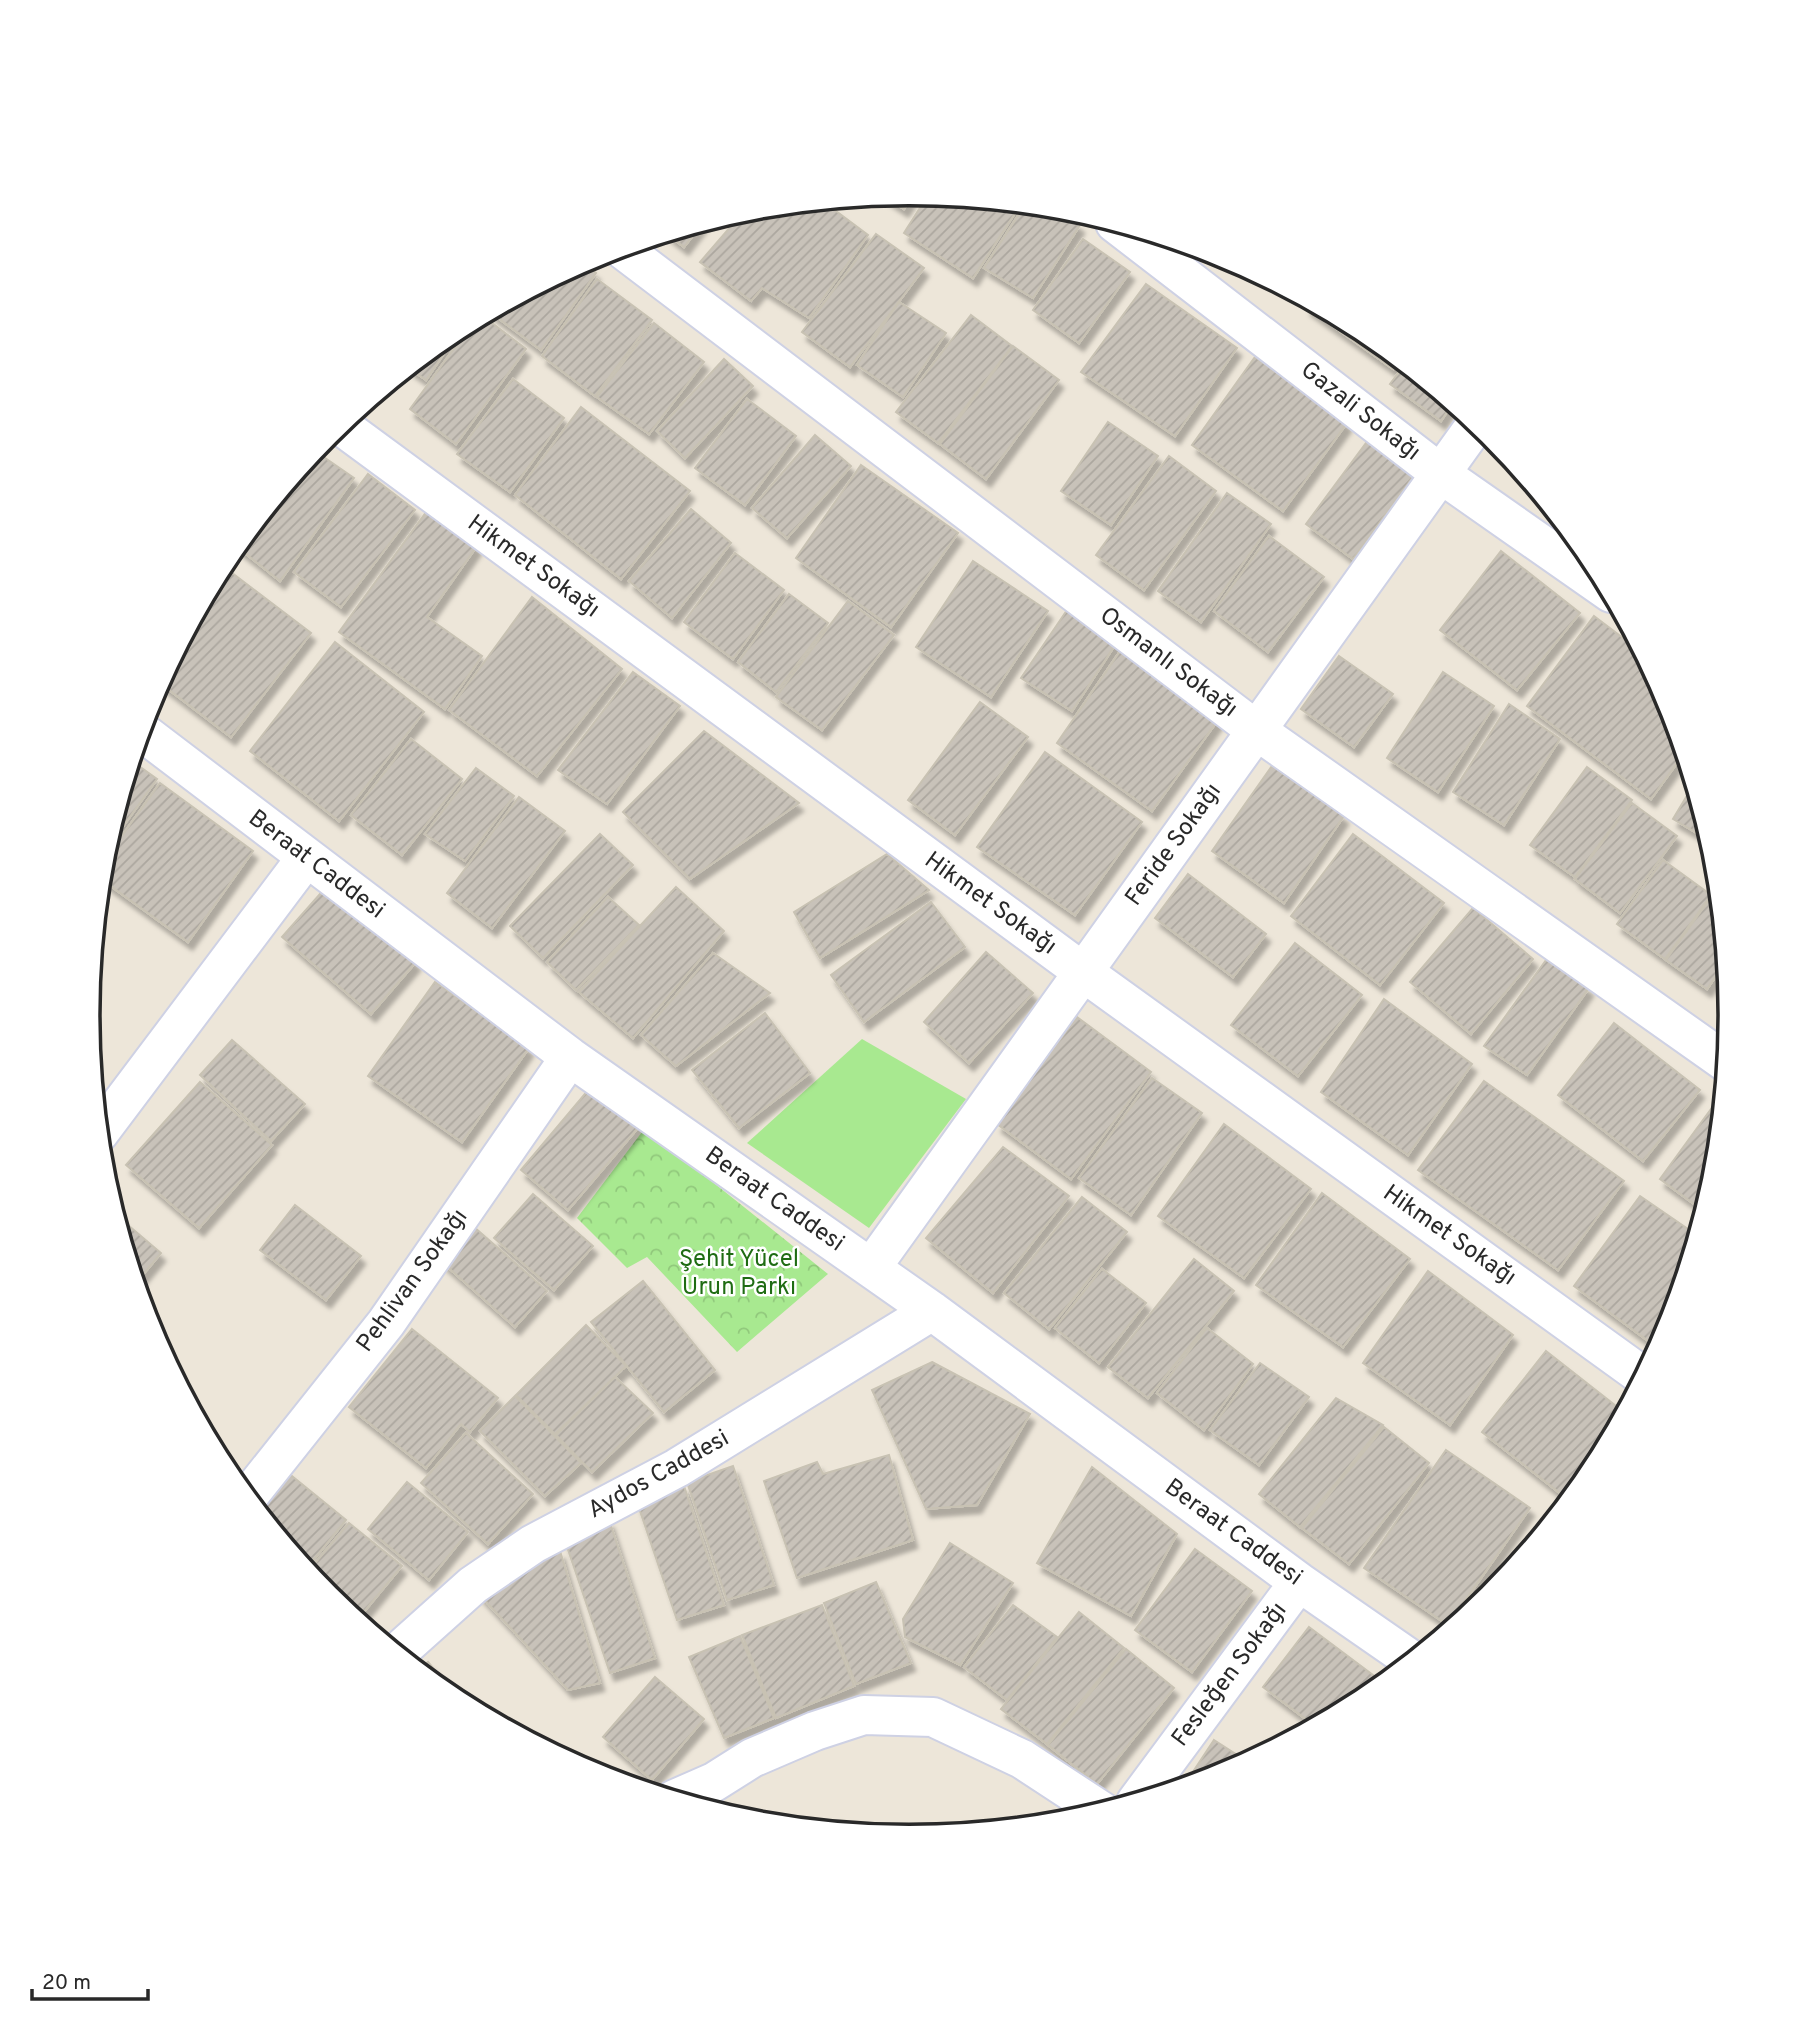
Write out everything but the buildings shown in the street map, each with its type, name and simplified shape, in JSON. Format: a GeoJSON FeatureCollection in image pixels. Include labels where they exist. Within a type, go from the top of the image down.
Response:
{"type":"FeatureCollection","features":[{"type":"Feature","properties":{"kind":"street","name":"Gazali Sokağı"},"geometry":{"type":"LineString","coordinates":[[1134,238],[1441,474],[1591,579]]}},
{"type":"Feature","properties":{"kind":"street","name":"Osmanlı Sokağı"},"geometry":{"type":"LineString","coordinates":[[631,256],[1256,730],[1718,1057]]}},
{"type":"Feature","properties":{"kind":"street","name":"Hikmet Sokağı"},"geometry":{"type":"LineString","coordinates":[[349,432],[1083,972],[1637,1372]]}},
{"type":"Feature","properties":{"kind":"street","name":"Feride Sokağı"},"geometry":{"type":"LineString","coordinates":[[871,1268],[1470,432]]}},
{"type":"Feature","properties":{"kind":"street","name":"Beraat Caddesi"},"geometry":{"type":"LineString","coordinates":[[149,738],[570,1057],[932,1311],[1299,1581],[1405,1655]]}},
{"type":"Feature","properties":{"kind":"street"},"geometry":{"type":"LineString","coordinates":[[107,1122],[306,858]]}},
{"type":"Feature","properties":{"kind":"street","name":"Pehlivan Sokağı"},"geometry":{"type":"LineString","coordinates":[[254,1490],[386,1324],[570,1057]]}},
{"type":"Feature","properties":{"kind":"street","name":"Aydos Caddesi"},"geometry":{"type":"LineString","coordinates":[[404,1647],[473,1585],[533,1544],[677,1468],[932,1311]]}},
{"type":"Feature","properties":{"kind":"street","name":"Fesleğen Sokağı"},"geometry":{"type":"LineString","coordinates":[[1145,1790],[1299,1581]]}},
{"type":"Feature","properties":{"kind":"street"},"geometry":{"type":"LineString","coordinates":[[686,1794],[713,1782],[751,1758],[864,1715],[933,1717],[1022,1759],[1091,1804]]}},
{"type":"Feature","properties":{"kind":"green space"},"geometry":{"type":"Polygon","coordinates":[[[862,1039],[966,1099],[869,1228],[747,1143],[862,1039]]]}},
{"type":"Feature","properties":{"kind":"green space","name":"Şehit Yücel Urun Parkı"},"geometry":{"type":"Polygon","coordinates":[[[645,1128],[828,1274],[737,1352],[647,1257],[627,1268],[577,1218],[645,1128]]]}}]}
